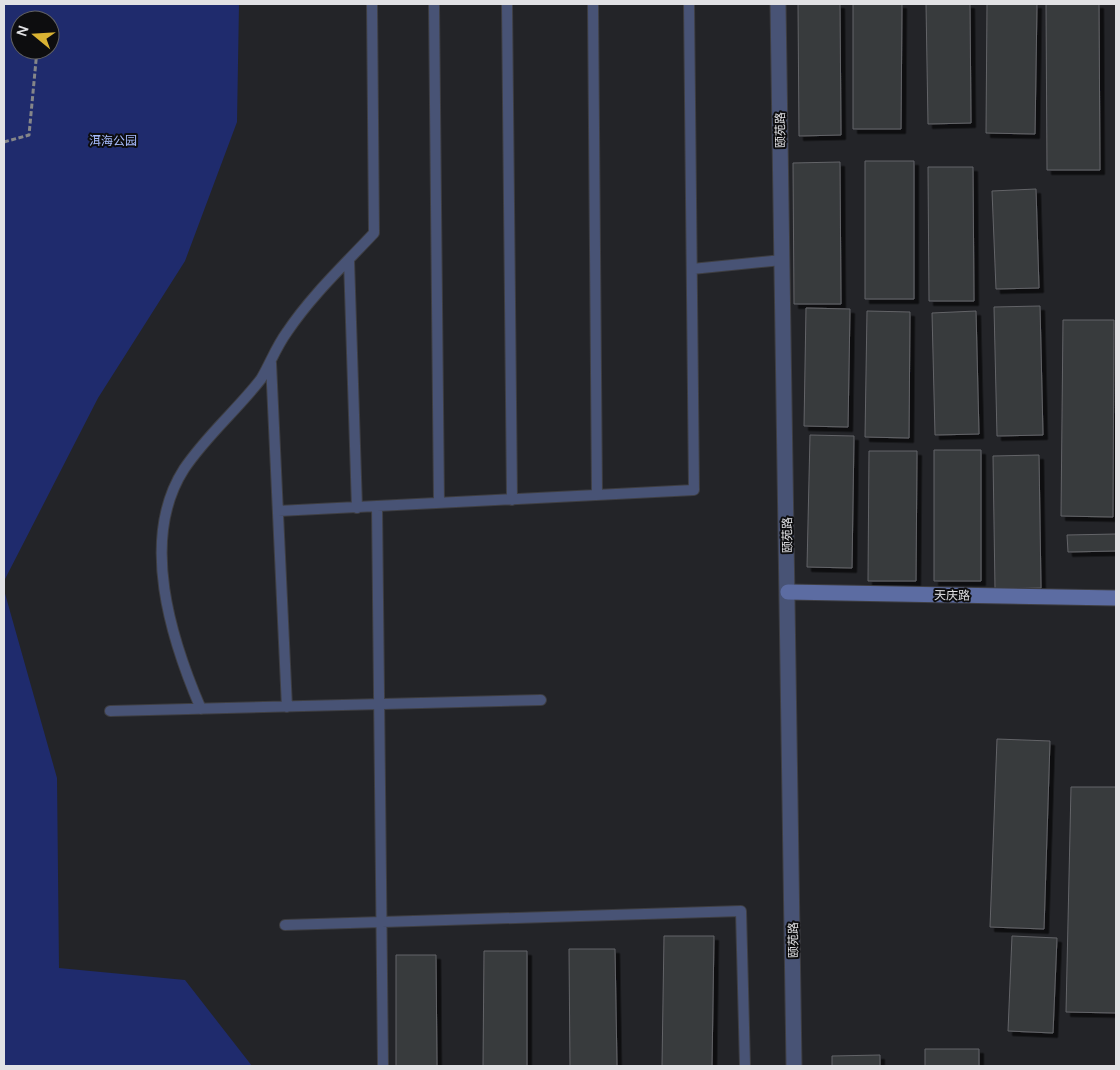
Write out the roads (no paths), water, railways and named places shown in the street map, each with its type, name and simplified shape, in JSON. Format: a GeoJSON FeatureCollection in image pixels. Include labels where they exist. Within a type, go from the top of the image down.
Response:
{"type":"FeatureCollection","features":[{"type":"Feature","properties":{"kind":"street","name":"颐苑路"},"geometry":{"type":"LineString","coordinates":[[778,4],[794,1066]]}},
{"type":"Feature","properties":{"kind":"street","name":"天庆路"},"geometry":{"type":"LineString","coordinates":[[788,592],[1116,598]]}},
{"type":"Feature","properties":{"kind":"lane"},"geometry":{"type":"LineString","coordinates":[[201,709],[180,656],[166,600],[163,553],[168,505],[174,487],[185,467],[261,379],[268,367],[270,357],[296,320],[374,233],[372,4]]}},
{"type":"Feature","properties":{"kind":"lane"},"geometry":{"type":"LineString","coordinates":[[434,4],[439,503]]}},
{"type":"Feature","properties":{"kind":"lane"},"geometry":{"type":"LineString","coordinates":[[507,4],[512,500]]}},
{"type":"Feature","properties":{"kind":"lane"},"geometry":{"type":"LineString","coordinates":[[593,4],[597,495]]}},
{"type":"Feature","properties":{"kind":"lane"},"geometry":{"type":"LineString","coordinates":[[278,512],[694,490],[689,4]]}},
{"type":"Feature","properties":{"kind":"lane"},"geometry":{"type":"LineString","coordinates":[[349,260],[357,508]]}},
{"type":"Feature","properties":{"kind":"lane"},"geometry":{"type":"LineString","coordinates":[[692,269],[782,260]]}},
{"type":"Feature","properties":{"kind":"lane"},"geometry":{"type":"LineString","coordinates":[[270,357],[287,707]]}},
{"type":"Feature","properties":{"kind":"lane"},"geometry":{"type":"LineString","coordinates":[[377,506],[383,1066]]}},
{"type":"Feature","properties":{"kind":"lane"},"geometry":{"type":"LineString","coordinates":[[110,711],[541,700]]}},
{"type":"Feature","properties":{"kind":"lane"},"geometry":{"type":"LineString","coordinates":[[285,925],[741,912],[745,1066]]}},
{"type":"Feature","properties":{"kind":"park label","name":"洱海公园"},"geometry":{"type":"Point","coordinates":[113,140]}}]}
